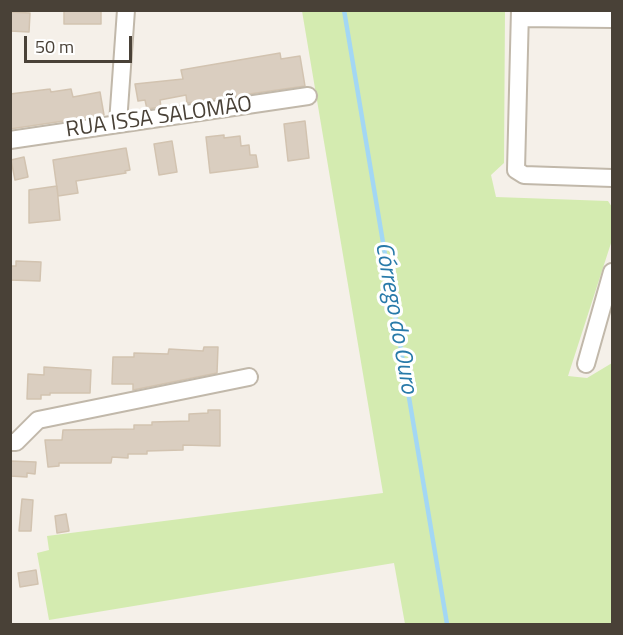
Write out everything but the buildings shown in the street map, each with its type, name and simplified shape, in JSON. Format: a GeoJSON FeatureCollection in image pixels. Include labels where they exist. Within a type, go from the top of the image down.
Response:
{"type":"FeatureCollection","features":[{"type":"Feature","properties":{"kind":"street"},"geometry":{"type":"LineString","coordinates":[[118,123],[126,10]]}},
{"type":"Feature","properties":{"kind":"street"},"geometry":{"type":"LineString","coordinates":[[612,19],[520,14],[516,170],[524,175],[612,178]]}},
{"type":"Feature","properties":{"kind":"street","name":"RUA ISSA SALOMÃO"},"geometry":{"type":"LineString","coordinates":[[10,140],[308,96]]}},
{"type":"Feature","properties":{"kind":"street"},"geometry":{"type":"LineString","coordinates":[[586,364],[612,272]]}},
{"type":"Feature","properties":{"kind":"street"},"geometry":{"type":"LineString","coordinates":[[10,442],[16,442],[38,420],[249,377]]}},
{"type":"Feature","properties":{"kind":"green space"},"geometry":{"type":"Polygon","coordinates":[[[302,11],[505,11],[504,163],[491,175],[496,197],[608,201],[612,207],[612,240],[568,376],[587,378],[612,363],[612,624],[405,624],[394,563],[49,620],[37,553],[49,550],[47,536],[383,493],[302,11]]]}},
{"type":"Feature","properties":{"kind":"waterway","name":"Córrego do Ouro"},"geometry":{"type":"LineString","coordinates":[[344,10],[447,624]]}}]}
